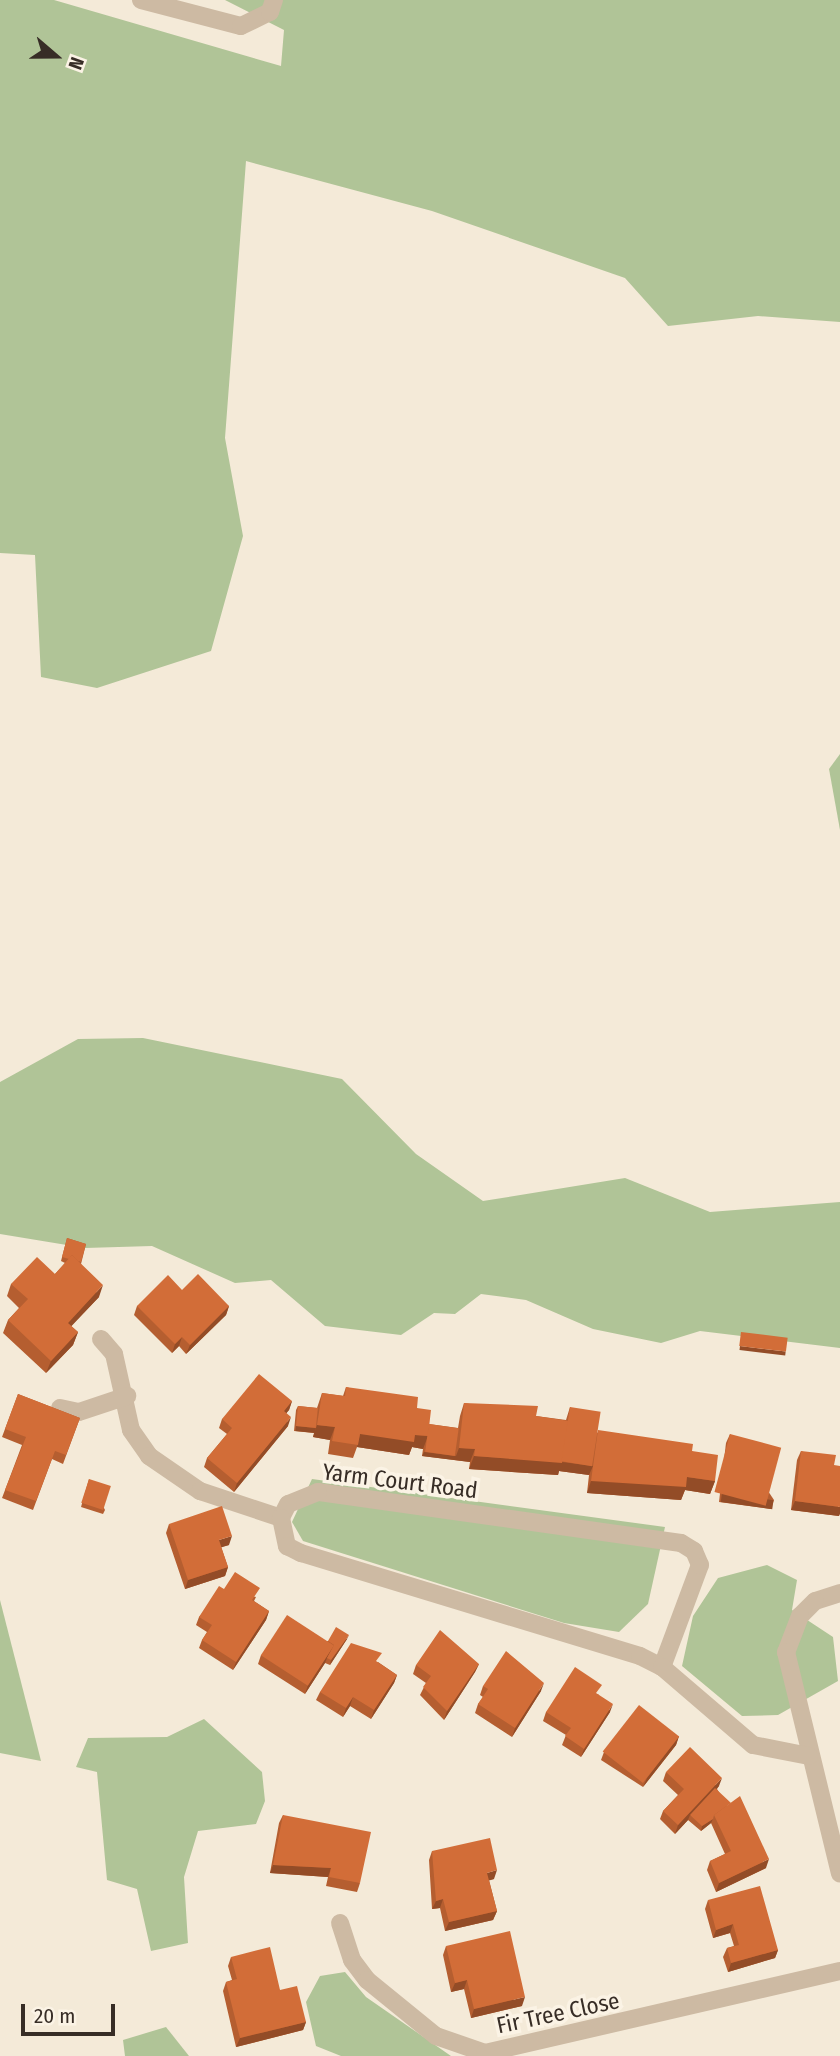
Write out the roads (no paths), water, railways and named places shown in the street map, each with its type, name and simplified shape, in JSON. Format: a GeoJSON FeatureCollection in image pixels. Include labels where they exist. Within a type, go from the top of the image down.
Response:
{"type":"FeatureCollection","features":[{"type":"Feature","properties":{"kind":"street"},"geometry":{"type":"LineString","coordinates":[[141,0],[241,26],[270,12],[274,0]]}},
{"type":"Feature","properties":{"kind":"street"},"geometry":{"type":"LineString","coordinates":[[101,1339],[114,1354],[127,1396],[131,1430],[170,1476],[281,1518],[283,1539],[301,1553],[662,1667],[727,1729],[753,1745],[808,1756]]}},
{"type":"Feature","properties":{"kind":"street"},"geometry":{"type":"LineString","coordinates":[[60,1408],[79,1412],[127,1396]]}},
{"type":"Feature","properties":{"kind":"street","name":"Yarm Court Road"},"geometry":{"type":"LineString","coordinates":[[281,1518],[288,1504],[318,1492],[681,1542],[694,1550],[700,1565],[662,1667]]}},
{"type":"Feature","properties":{"kind":"street"},"geometry":{"type":"LineString","coordinates":[[840,1593],[815,1601],[800,1616],[786,1652],[808,1756],[840,1873]]}},
{"type":"Feature","properties":{"kind":"street","name":"Fir Tree Close"},"geometry":{"type":"LineString","coordinates":[[340,1923],[352,1960],[367,1980],[436,2036],[485,2053],[840,1971]]}}]}
